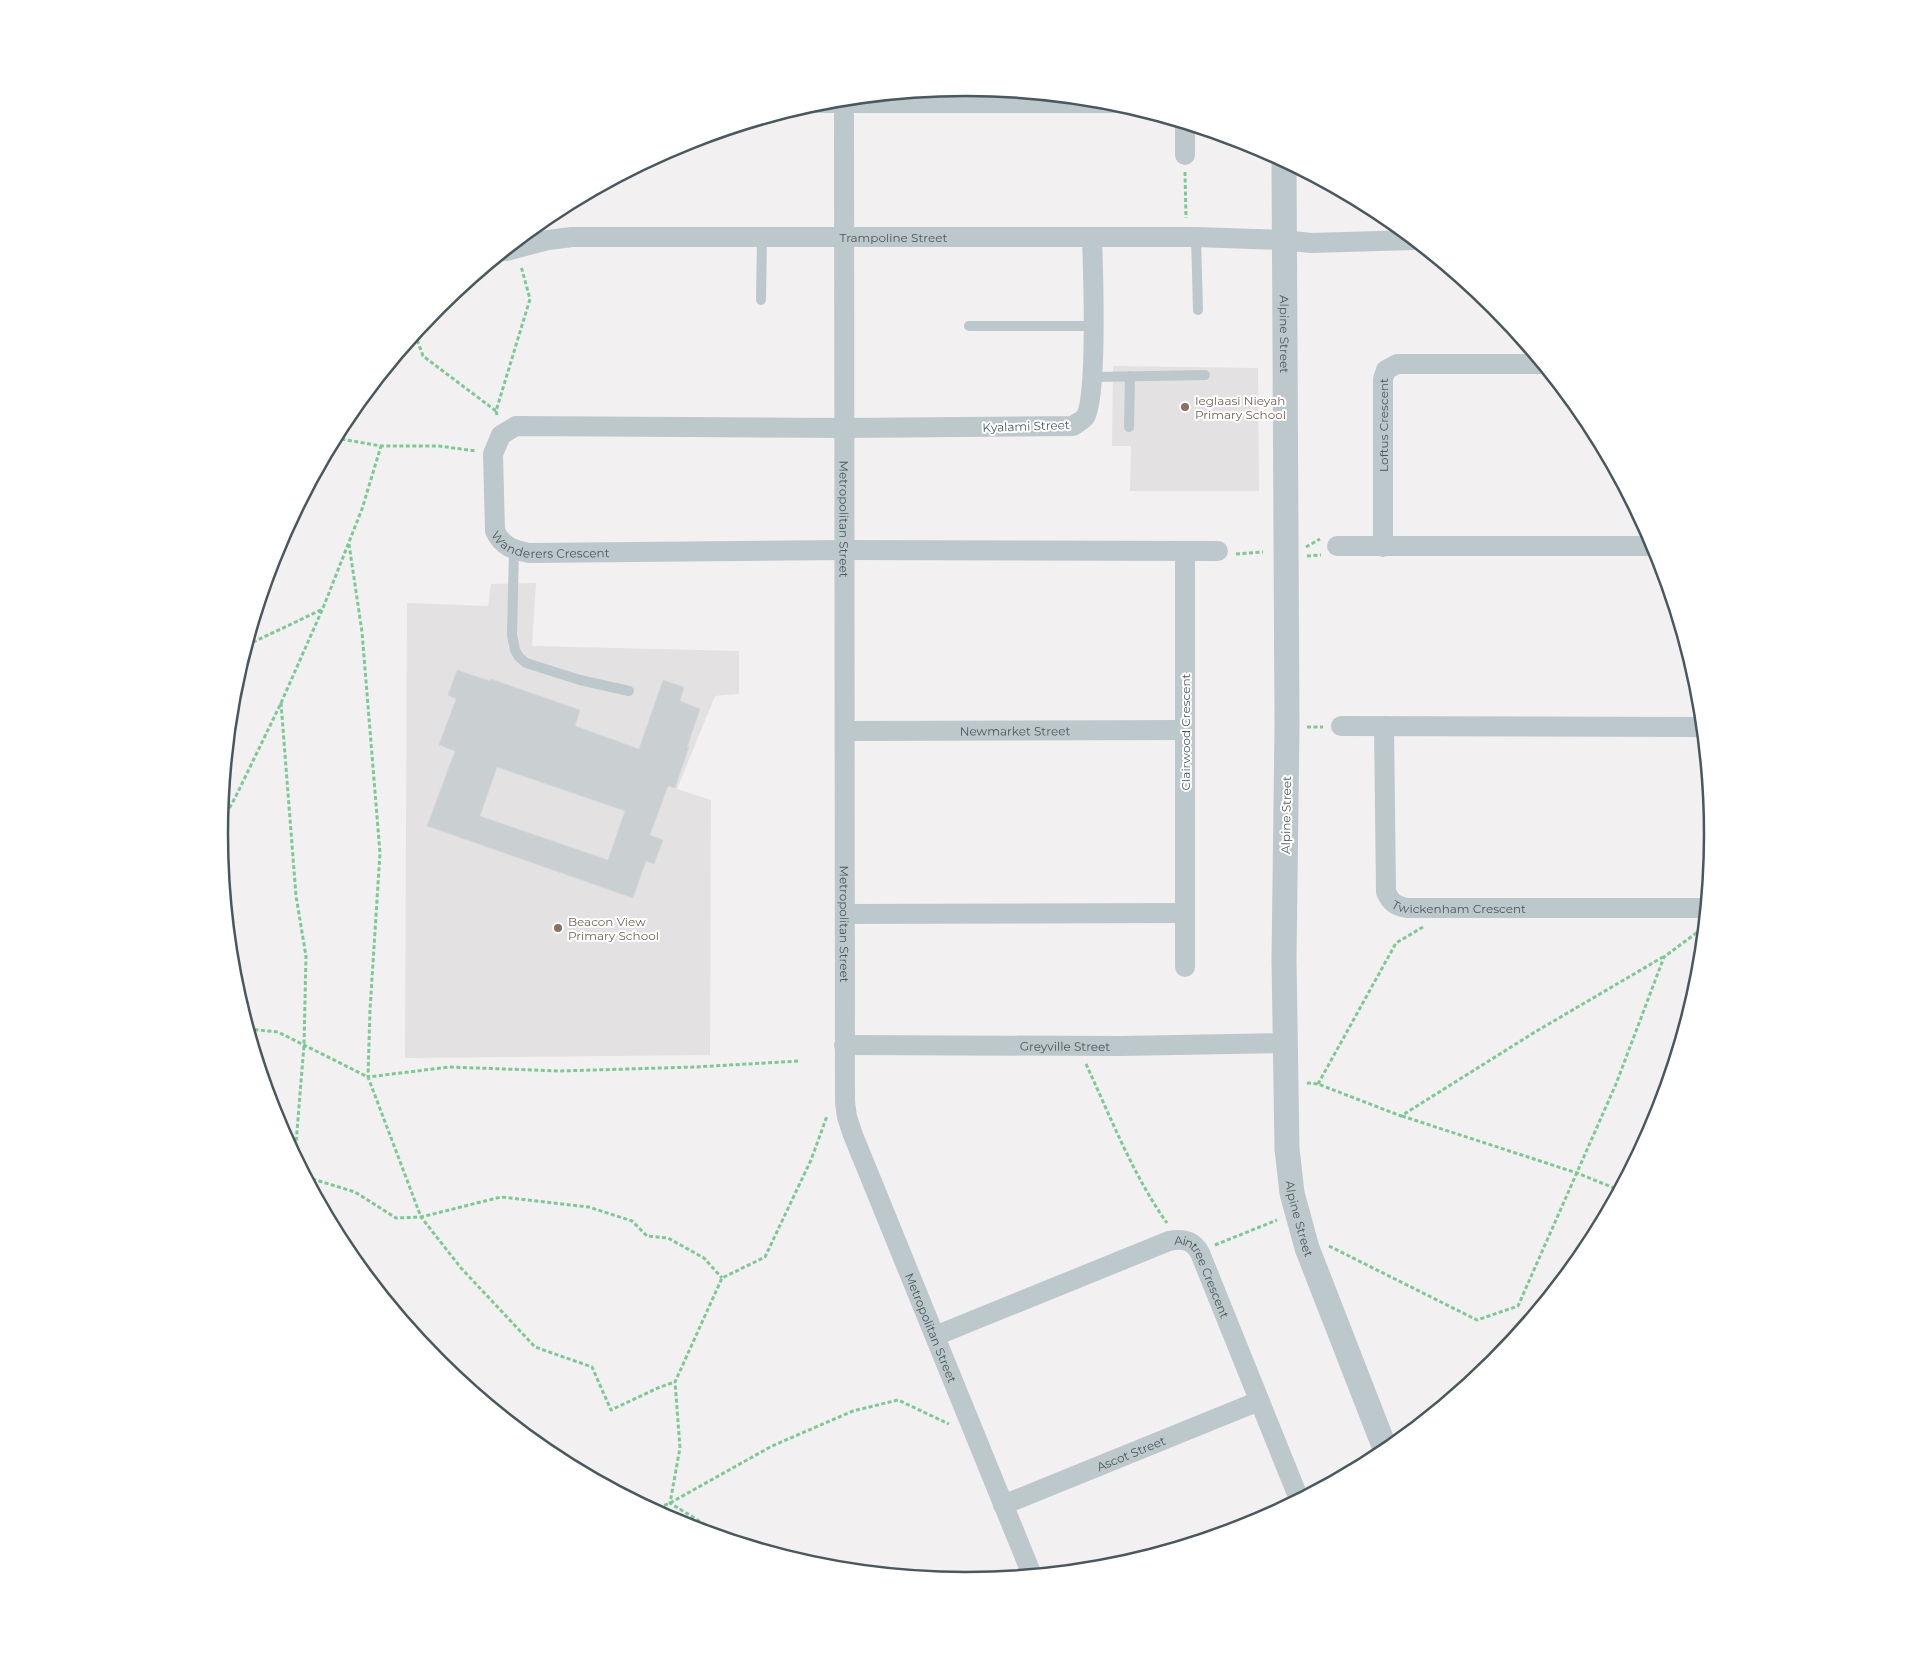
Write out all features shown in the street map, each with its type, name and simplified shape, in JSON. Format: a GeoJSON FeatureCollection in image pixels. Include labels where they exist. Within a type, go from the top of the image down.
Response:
{"type":"FeatureCollection","features":[{"type":"Feature","properties":{"kind":"street"},"geometry":{"type":"LineString","coordinates":[[886,101],[1058,103]]}},
{"type":"Feature","properties":{"kind":"street","name":"Metropolitan Street"},"geometry":{"type":"LineString","coordinates":[[844,107],[844,1102],[847,1117],[1030,1569]]}},
{"type":"Feature","properties":{"kind":"street"},"geometry":{"type":"LineString","coordinates":[[1185,163],[1186,130]]}},
{"type":"Feature","properties":{"kind":"street","name":"Alpine Street"},"geometry":{"type":"LineString","coordinates":[[1284,168],[1287,726],[1284,960],[1287,1149],[1296,1212],[1307,1248],[1383,1443]]}},
{"type":"Feature","properties":{"kind":"street","name":"Trampoline Street"},"geometry":{"type":"LineString","coordinates":[[520,247],[572,237],[1196,237],[1283,240],[1311,243],[1403,240]]}},
{"type":"Feature","properties":{"kind":"street","name":"Kyalami Street"},"geometry":{"type":"LineString","coordinates":[[845,428],[1073,426],[1085,417],[1091,401],[1092,377],[1092,238]]}},
{"type":"Feature","properties":{"kind":"street","name":"Loftus Crescent"},"geometry":{"type":"LineString","coordinates":[[1383,547],[1383,379],[1386,370],[1390,366],[1397,364],[1534,364]]}},
{"type":"Feature","properties":{"kind":"street"},"geometry":{"type":"LineString","coordinates":[[493,454],[501,436],[516,426],[845,428]]}},
{"type":"Feature","properties":{"kind":"street","name":"Wanderers Crescent"},"geometry":{"type":"LineString","coordinates":[[493,454],[495,531],[500,541],[514,550],[539,552],[845,550]]}},
{"type":"Feature","properties":{"kind":"street"},"geometry":{"type":"LineString","coordinates":[[1337,546],[1645,546]]}},
{"type":"Feature","properties":{"kind":"street"},"geometry":{"type":"LineString","coordinates":[[845,550],[1224,552]]}},
{"type":"Feature","properties":{"kind":"street","name":"Clairwood Crescent"},"geometry":{"type":"LineString","coordinates":[[1184,551],[1185,967]]}},
{"type":"Feature","properties":{"kind":"street"},"geometry":{"type":"LineString","coordinates":[[1341,726],[1696,727]]}},
{"type":"Feature","properties":{"kind":"street","name":"Twickenham Crescent"},"geometry":{"type":"LineString","coordinates":[[1384,726],[1386,892],[1390,900],[1397,906],[1456,908],[1700,908]]}},
{"type":"Feature","properties":{"kind":"street","name":"Newmarket Street"},"geometry":{"type":"LineString","coordinates":[[845,732],[1185,730]]}},
{"type":"Feature","properties":{"kind":"street"},"geometry":{"type":"LineString","coordinates":[[845,914],[1185,913]]}},
{"type":"Feature","properties":{"kind":"street","name":"Greyville Street"},"geometry":{"type":"LineString","coordinates":[[844,1045],[1121,1046],[1285,1043]]}},
{"type":"Feature","properties":{"kind":"street","name":"Aintree Crescent"},"geometry":{"type":"LineString","coordinates":[[935,1336],[1169,1241],[1183,1240],[1192,1243],[1200,1253],[1297,1495]]}},
{"type":"Feature","properties":{"kind":"street","name":"Ascot Street"},"geometry":{"type":"LineString","coordinates":[[1003,1505],[1259,1400]]}},
{"type":"Feature","properties":{"kind":"lane"},"geometry":{"type":"LineString","coordinates":[[761,300],[762,237]]}},
{"type":"Feature","properties":{"kind":"lane"},"geometry":{"type":"LineString","coordinates":[[1196,237],[1198,310]]}},
{"type":"Feature","properties":{"kind":"lane"},"geometry":{"type":"LineString","coordinates":[[969,326],[1093,326]]}},
{"type":"Feature","properties":{"kind":"lane"},"geometry":{"type":"LineString","coordinates":[[1092,377],[1205,375]]}},
{"type":"Feature","properties":{"kind":"lane"},"geometry":{"type":"LineString","coordinates":[[1129,426],[1130,376]]}},
{"type":"Feature","properties":{"kind":"lane"},"geometry":{"type":"LineString","coordinates":[[514,550],[512,635],[514,650],[519,657],[526,662],[580,680],[629,691]]}},
{"type":"Feature","properties":{"kind":"path"},"geometry":{"type":"LineString","coordinates":[[1185,163],[1186,220]]}},
{"type":"Feature","properties":{"kind":"path"},"geometry":{"type":"LineString","coordinates":[[418,341],[423,356],[496,411],[530,299],[512,253]]}},
{"type":"Feature","properties":{"kind":"path"},"geometry":{"type":"LineString","coordinates":[[343,439],[382,446],[439,446],[493,454]]}},
{"type":"Feature","properties":{"kind":"path"},"geometry":{"type":"LineString","coordinates":[[229,810],[281,703],[323,608],[362,509],[382,446]]}},
{"type":"Feature","properties":{"kind":"path"},"geometry":{"type":"LineString","coordinates":[[349,544],[362,632],[380,853],[370,1010],[368,1077],[420,1217],[461,1268],[535,1347],[592,1367],[611,1410],[675,1382]]}},
{"type":"Feature","properties":{"kind":"path"},"geometry":{"type":"LineString","coordinates":[[1224,552],[1256,554],[1263,552]]}},
{"type":"Feature","properties":{"kind":"path"},"geometry":{"type":"LineString","coordinates":[[253,642],[323,608]]}},
{"type":"Feature","properties":{"kind":"path"},"geometry":{"type":"LineString","coordinates":[[281,703],[296,896],[306,956],[304,1045],[296,1143]]}},
{"type":"Feature","properties":{"kind":"path"},"geometry":{"type":"LineString","coordinates":[[1318,1084],[1396,943],[1456,908]]}},
{"type":"Feature","properties":{"kind":"path"},"geometry":{"type":"LineString","coordinates":[[1401,1116],[1535,1032],[1664,957],[1698,932]]}},
{"type":"Feature","properties":{"kind":"path"},"geometry":{"type":"LineString","coordinates":[[1326,1244],[1477,1320],[1518,1306],[1616,1084],[1664,957]]}},
{"type":"Feature","properties":{"kind":"path"},"geometry":{"type":"LineString","coordinates":[[254,1030],[278,1032],[368,1077],[448,1067],[560,1071],[695,1067],[800,1061]]}},
{"type":"Feature","properties":{"kind":"path"},"geometry":{"type":"LineString","coordinates":[[1084,1059],[1134,1165],[1156,1207],[1172,1231]]}},
{"type":"Feature","properties":{"kind":"path"},"geometry":{"type":"LineString","coordinates":[[1304,1082],[1318,1084],[1401,1116],[1577,1173],[1614,1188]]}},
{"type":"Feature","properties":{"kind":"path"},"geometry":{"type":"LineString","coordinates":[[670,1503],[680,1448],[675,1382],[722,1278],[765,1257],[812,1160],[830,1107]]}},
{"type":"Feature","properties":{"kind":"path"},"geometry":{"type":"LineString","coordinates":[[314,1179],[355,1192],[396,1218],[420,1217],[502,1197],[589,1207],[632,1220],[647,1236],[668,1238],[704,1258],[722,1278]]}},
{"type":"Feature","properties":{"kind":"path"},"geometry":{"type":"LineString","coordinates":[[1207,1248],[1277,1220]]}},
{"type":"Feature","properties":{"kind":"path"},"geometry":{"type":"LineString","coordinates":[[660,1507],[772,1446],[853,1411],[898,1400],[975,1436]]}},
{"type":"Feature","properties":{"kind":"path"},"geometry":{"type":"LineString","coordinates":[[670,1503],[707,1526]]}},
{"type":"Feature","properties":{"kind":"shaded area","name":"Ieglaasi Nieyah Primary School"},"geometry":{"type":"Polygon","coordinates":[[[1113,366],[1258,368],[1259,491],[1130,491],[1131,446],[1112,446],[1113,366]]]}},
{"type":"Feature","properties":{"kind":"shaded area","name":"Beacon View Primary School"},"geometry":{"type":"Polygon","coordinates":[[[536,583],[532,646],[739,651],[739,694],[715,696],[677,789],[711,800],[710,1055],[405,1058],[407,603],[488,606],[491,584],[536,583]]]}},
{"type":"Feature","properties":{"kind":"building"},"geometry":{"type":"Polygon","coordinates":[[[457,670],[490,681],[491,679],[580,710],[575,726],[639,749],[663,680],[684,687],[680,701],[700,709],[675,788],[668,786],[650,835],[663,840],[654,864],[646,861],[633,898],[427,826],[455,751],[439,745],[456,699],[448,695],[457,670]],[[497,767],[480,816],[608,860],[625,811],[497,767]]]}},
{"type":"Feature","properties":{"kind":"place","name":"Ieglaasi Nieyah Primary School"},"geometry":{"type":"Point","coordinates":[1185,407]}},
{"type":"Feature","properties":{"kind":"place","name":"Beacon View Primary School"},"geometry":{"type":"Point","coordinates":[558,928]}}]}
